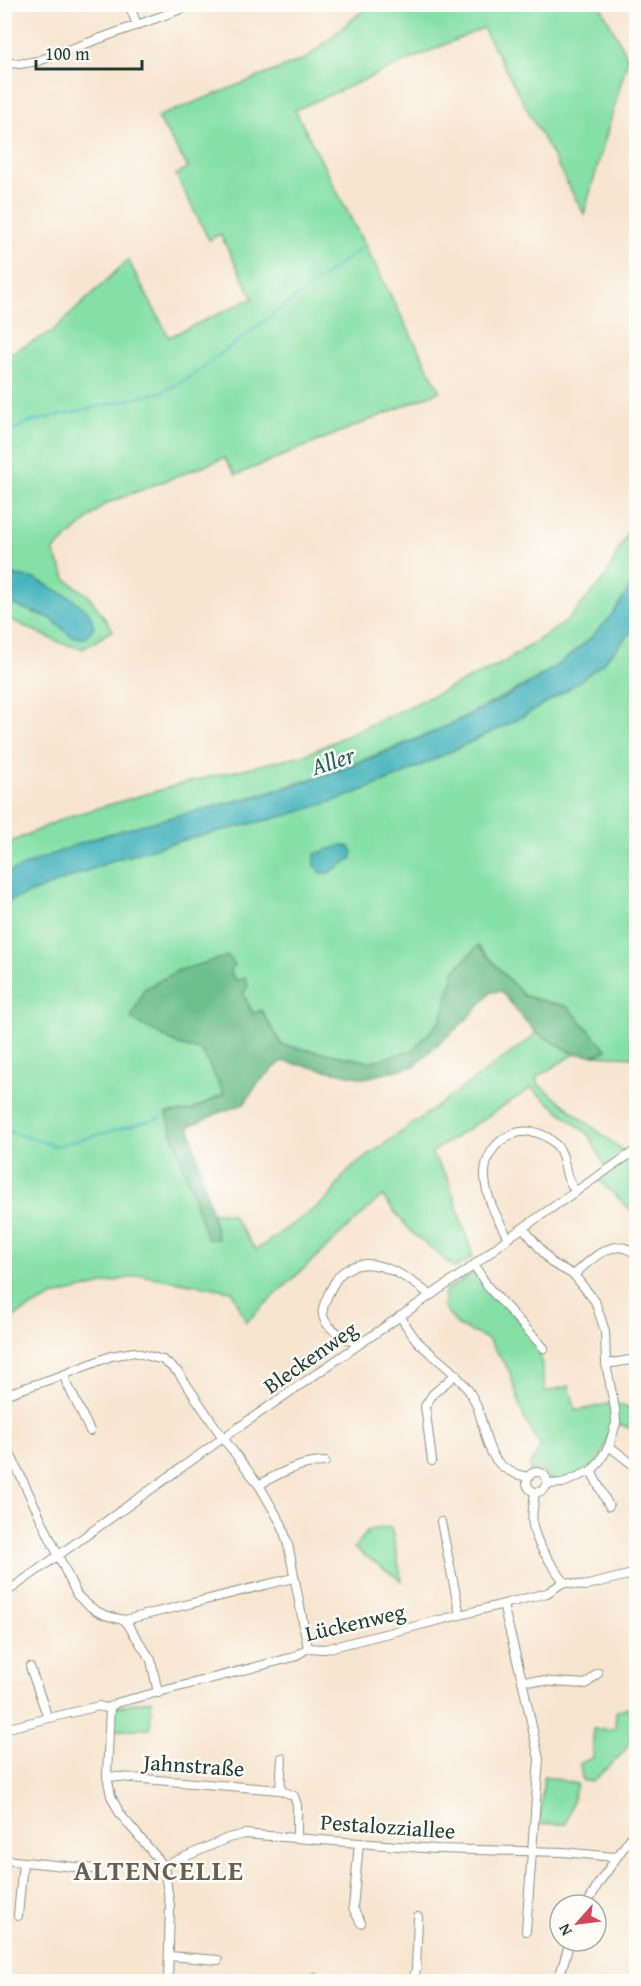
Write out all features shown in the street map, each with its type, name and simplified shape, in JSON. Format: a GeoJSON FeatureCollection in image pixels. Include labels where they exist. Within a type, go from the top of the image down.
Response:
{"type":"FeatureCollection","features":[{"type":"Feature","properties":{"kind":"street"},"geometry":{"type":"LineString","coordinates":[[129,4],[137,25]]}},
{"type":"Feature","properties":{"kind":"street"},"geometry":{"type":"LineString","coordinates":[[4,62],[19,64],[38,61],[195,4]]}},
{"type":"Feature","properties":{"kind":"street"},"geometry":{"type":"LineString","coordinates":[[508,1238],[491,1207],[485,1178],[487,1158],[494,1146],[510,1135],[529,1131],[543,1136],[557,1146],[565,1160],[567,1177],[576,1192]]}},
{"type":"Feature","properties":{"kind":"street","name":"Bleckenweg"},"geometry":{"type":"LineString","coordinates":[[4,1594],[636,1150]]}},
{"type":"Feature","properties":{"kind":"street"},"geometry":{"type":"LineString","coordinates":[[524,1229],[552,1263],[574,1275],[595,1301],[605,1331],[606,1364],[616,1423],[609,1446],[591,1471],[563,1483],[547,1484]]}},
{"type":"Feature","properties":{"kind":"street"},"geometry":{"type":"LineString","coordinates":[[574,1275],[592,1257],[608,1248],[621,1248],[632,1251],[636,1255]]}},
{"type":"Feature","properties":{"kind":"street"},"geometry":{"type":"LineString","coordinates":[[358,1345],[330,1328],[324,1318],[322,1309],[341,1273],[351,1267],[372,1264],[398,1273],[430,1295]]}},
{"type":"Feature","properties":{"kind":"street"},"geometry":{"type":"LineString","coordinates":[[474,1264],[488,1287],[544,1348]]}},
{"type":"Feature","properties":{"kind":"street"},"geometry":{"type":"LineString","coordinates":[[400,1316],[418,1342],[456,1374],[471,1393],[481,1418],[488,1446],[506,1472],[528,1477],[536,1472],[542,1473],[547,1484],[544,1490],[535,1492],[527,1487],[528,1477]]}},
{"type":"Feature","properties":{"kind":"street"},"geometry":{"type":"LineString","coordinates":[[4,1395],[111,1356],[134,1352],[163,1360],[184,1379],[259,1485],[282,1525],[289,1549],[308,1648]]}},
{"type":"Feature","properties":{"kind":"street"},"geometry":{"type":"LineString","coordinates":[[606,1364],[636,1359]]}},
{"type":"Feature","properties":{"kind":"street"},"geometry":{"type":"LineString","coordinates":[[432,1461],[424,1406],[433,1394],[456,1374]]}},
{"type":"Feature","properties":{"kind":"street"},"geometry":{"type":"LineString","coordinates":[[63,1375],[90,1431]]}},
{"type":"Feature","properties":{"kind":"street"},"geometry":{"type":"LineString","coordinates":[[4,1442],[77,1595],[92,1610],[107,1617],[125,1620],[293,1578]]}},
{"type":"Feature","properties":{"kind":"street"},"geometry":{"type":"LineString","coordinates":[[609,1446],[636,1467]]}},
{"type":"Feature","properties":{"kind":"street"},"geometry":{"type":"LineString","coordinates":[[259,1485],[289,1469],[314,1462],[325,1462]]}},
{"type":"Feature","properties":{"kind":"street"},"geometry":{"type":"LineString","coordinates":[[591,1471],[609,1506]]}},
{"type":"Feature","properties":{"kind":"street"},"geometry":{"type":"LineString","coordinates":[[535,1492],[532,1512],[533,1528],[546,1555],[564,1582],[584,1586],[636,1573]]}},
{"type":"Feature","properties":{"kind":"street"},"geometry":{"type":"LineString","coordinates":[[441,1522],[460,1615]]}},
{"type":"Feature","properties":{"kind":"street","name":"Lückenweg"},"geometry":{"type":"LineString","coordinates":[[4,1729],[99,1706],[110,1707],[116,1703],[294,1657],[308,1648],[325,1649],[503,1605],[547,1593],[564,1582]]}},
{"type":"Feature","properties":{"kind":"street"},"geometry":{"type":"LineString","coordinates":[[503,1605],[539,1759],[526,1931]]}},
{"type":"Feature","properties":{"kind":"street"},"geometry":{"type":"LineString","coordinates":[[125,1620],[151,1660],[158,1693]]}},
{"type":"Feature","properties":{"kind":"street"},"geometry":{"type":"LineString","coordinates":[[30,1667],[48,1718]]}},
{"type":"Feature","properties":{"kind":"street"},"geometry":{"type":"LineString","coordinates":[[522,1680],[586,1684],[598,1673]]}},
{"type":"Feature","properties":{"kind":"street"},"geometry":{"type":"LineString","coordinates":[[110,1707],[106,1776],[111,1796],[120,1814],[164,1866],[170,1906],[168,1982]]}},
{"type":"Feature","properties":{"kind":"street"},"geometry":{"type":"LineString","coordinates":[[282,1758],[280,1790],[294,1796],[297,1805],[297,1837]]}},
{"type":"Feature","properties":{"kind":"street","name":"Jahnstraße"},"geometry":{"type":"LineString","coordinates":[[106,1776],[280,1790]]}},
{"type":"Feature","properties":{"kind":"street"},"geometry":{"type":"LineString","coordinates":[[593,1893],[615,1857],[636,1830]]}},
{"type":"Feature","properties":{"kind":"street","name":"Pestalozziallee"},"geometry":{"type":"LineString","coordinates":[[164,1866],[228,1838],[245,1834],[436,1849],[533,1851],[615,1857]]}},
{"type":"Feature","properties":{"kind":"street"},"geometry":{"type":"LineString","coordinates":[[359,1843],[353,1908],[361,1923]]}},
{"type":"Feature","properties":{"kind":"street"},"geometry":{"type":"LineString","coordinates":[[4,1860],[95,1869]]}},
{"type":"Feature","properties":{"kind":"street"},"geometry":{"type":"LineString","coordinates":[[18,1916],[23,1862]]}},
{"type":"Feature","properties":{"kind":"street"},"geometry":{"type":"LineString","coordinates":[[412,1982],[416,1970],[418,1917]]}},
{"type":"Feature","properties":{"kind":"street"},"geometry":{"type":"LineString","coordinates":[[558,1982],[566,1953]]}},
{"type":"Feature","properties":{"kind":"street"},"geometry":{"type":"LineString","coordinates":[[169,1956],[218,1960]]}},
{"type":"Feature","properties":{"kind":"green space"},"geometry":{"type":"Polygon","coordinates":[[[369,5],[600,5],[628,58],[584,214],[483,28],[295,110],[440,391],[236,475],[224,458],[105,504],[53,551],[67,580],[89,596],[113,630],[83,649],[61,643],[5,617],[5,602],[50,618],[72,637],[36,579],[5,574],[5,356],[52,332],[128,260],[169,337],[253,298],[220,234],[209,240],[176,175],[188,167],[157,117],[307,58],[369,5]]]}},
{"type":"Feature","properties":{"kind":"green space"},"geometry":{"type":"Polygon","coordinates":[[[636,508],[636,577],[618,607],[604,625],[586,642],[558,665],[527,684],[441,729],[332,772],[266,793],[105,835],[5,874],[4,845],[67,817],[184,783],[307,754],[503,663],[566,622],[605,578],[633,521],[636,508]]]}},
{"type":"Feature","properties":{"kind":"green space"},"geometry":{"type":"Polygon","coordinates":[[[636,625],[636,1057],[594,1055],[606,1051],[568,1007],[524,996],[478,946],[455,970],[441,1020],[413,1050],[372,1062],[282,1045],[261,1011],[254,1015],[243,993],[245,977],[236,982],[230,971],[228,956],[179,1045],[202,1051],[224,1094],[190,1111],[167,1114],[218,1238],[211,1212],[231,1214],[256,1250],[329,1198],[342,1178],[354,1166],[533,1037],[535,1032],[575,1054],[536,1077],[538,1084],[628,1155],[636,1149],[636,1215],[597,1178],[607,1171],[589,1135],[531,1088],[431,1153],[448,1179],[473,1257],[455,1268],[411,1232],[382,1196],[246,1322],[232,1291],[140,1275],[54,1296],[5,1321],[5,903],[117,859],[183,840],[288,815],[343,798],[399,776],[517,720],[567,690],[636,625]]]}},
{"type":"Feature","properties":{"kind":"green space"},"geometry":{"type":"Polygon","coordinates":[[[478,946],[524,996],[568,1007],[607,1050],[594,1055],[575,1054],[535,1032],[501,991],[491,992],[469,1017],[414,1066],[364,1078],[282,1061],[258,1083],[244,1104],[189,1126],[218,1239],[207,1239],[166,1113],[190,1111],[224,1094],[202,1051],[179,1045],[131,1019],[144,989],[177,971],[228,956],[235,965],[230,971],[236,981],[245,977],[248,986],[243,994],[253,1014],[261,1010],[282,1045],[371,1062],[413,1050],[441,1020],[455,970],[478,946]]]}},
{"type":"Feature","properties":{"kind":"green space"},"geometry":{"type":"Polygon","coordinates":[[[475,1272],[529,1331],[540,1351],[545,1392],[569,1386],[576,1411],[613,1403],[636,1409],[636,1430],[615,1423],[598,1463],[563,1482],[551,1481],[539,1470],[530,1471],[530,1465],[541,1447],[524,1418],[509,1370],[488,1339],[458,1326],[443,1306],[445,1291],[475,1272]]]}},
{"type":"Feature","properties":{"kind":"green space"},"geometry":{"type":"Polygon","coordinates":[[[391,1527],[402,1581],[354,1548],[369,1530],[391,1527]]]}},
{"type":"Feature","properties":{"kind":"green space"},"geometry":{"type":"Polygon","coordinates":[[[152,1700],[150,1728],[113,1731],[115,1707],[152,1700]]]}},
{"type":"Feature","properties":{"kind":"green space"},"geometry":{"type":"Polygon","coordinates":[[[636,1706],[636,1732],[623,1753],[592,1782],[582,1780],[580,1763],[593,1758],[593,1729],[615,1729],[616,1711],[636,1706]]]}},
{"type":"Feature","properties":{"kind":"green space"},"geometry":{"type":"Polygon","coordinates":[[[544,1776],[577,1784],[566,1824],[539,1824],[544,1776]]]}},
{"type":"Feature","properties":{"kind":"water"},"geometry":{"type":"Polygon","coordinates":[[[4,574],[36,579],[71,598],[89,612],[94,627],[85,638],[72,637],[50,618],[5,602],[4,574]]]}},
{"type":"Feature","properties":{"kind":"water"},"geometry":{"type":"Polygon","coordinates":[[[636,577],[636,625],[633,630],[601,665],[567,690],[517,720],[399,776],[343,798],[288,815],[183,840],[117,859],[5,903],[5,874],[55,853],[126,829],[265,794],[318,778],[396,748],[490,705],[542,676],[589,639],[608,620],[636,577]]]}},
{"type":"Feature","properties":{"kind":"water"},"geometry":{"type":"Polygon","coordinates":[[[343,845],[350,847],[353,852],[351,859],[329,873],[321,873],[315,865],[315,854],[343,845]]]}},
{"type":"Feature","properties":{"kind":"waterway"},"geometry":{"type":"LineString","coordinates":[[4,440],[11,431],[29,422],[163,392],[186,380],[360,249]]}},
{"type":"Feature","properties":{"kind":"waterway"},"geometry":{"type":"LineString","coordinates":[[4,1130],[56,1146],[161,1118]]}},
{"type":"Feature","properties":{"kind":"district","name":"ALTENCELLE"},"geometry":{"type":"Point","coordinates":[159,1870]}},
{"type":"Feature","properties":{"kind":"water label","name":"Aller"},"geometry":{"type":"Point","coordinates":[333,761]}}]}
